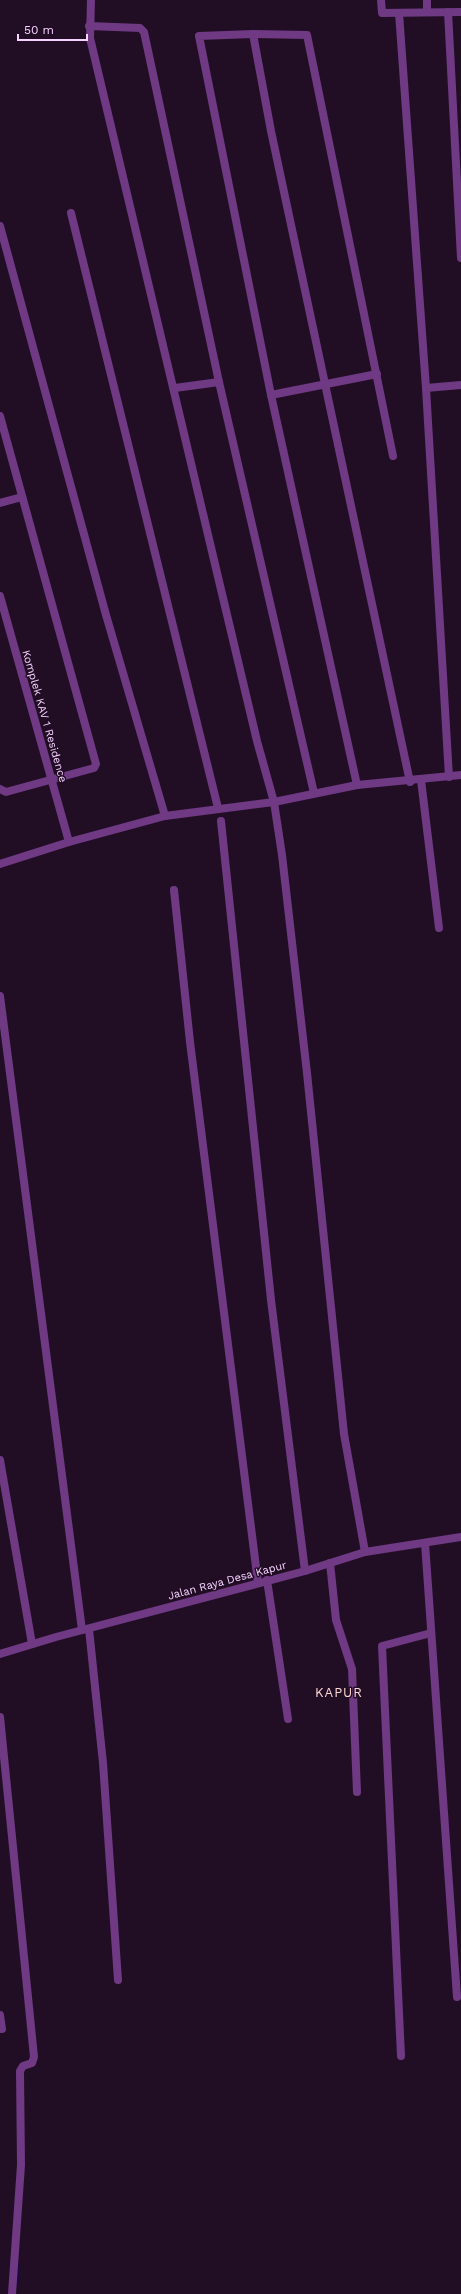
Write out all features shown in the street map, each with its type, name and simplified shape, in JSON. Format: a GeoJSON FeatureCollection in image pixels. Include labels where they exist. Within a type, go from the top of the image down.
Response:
{"type":"FeatureCollection","features":[{"type":"Feature","properties":{"kind":"street"},"geometry":{"type":"LineString","coordinates":[[91,0],[89,26],[257,741],[274,802],[307,1073],[344,1434],[365,1552]]}},
{"type":"Feature","properties":{"kind":"street"},"geometry":{"type":"LineString","coordinates":[[381,0],[382,13],[461,12]]}},
{"type":"Feature","properties":{"kind":"street"},"geometry":{"type":"LineString","coordinates":[[427,0],[427,12]]}},
{"type":"Feature","properties":{"kind":"street"},"geometry":{"type":"LineString","coordinates":[[448,12],[461,258]]}},
{"type":"Feature","properties":{"kind":"street"},"geometry":{"type":"LineString","coordinates":[[398,13],[426,388],[449,777]]}},
{"type":"Feature","properties":{"kind":"street"},"geometry":{"type":"LineString","coordinates":[[89,26],[132,26],[140,28],[144,32],[219,382],[314,793]]}},
{"type":"Feature","properties":{"kind":"street"},"geometry":{"type":"LineString","coordinates":[[253,34],[410,782]]}},
{"type":"Feature","properties":{"kind":"street"},"geometry":{"type":"LineString","coordinates":[[357,785],[271,395],[199,36],[253,34],[307,35],[393,456]]}},
{"type":"Feature","properties":{"kind":"street"},"geometry":{"type":"LineString","coordinates":[[71,214],[218,808]]}},
{"type":"Feature","properties":{"kind":"street"},"geometry":{"type":"LineString","coordinates":[[0,226],[106,615],[165,816]]}},
{"type":"Feature","properties":{"kind":"street"},"geometry":{"type":"LineString","coordinates":[[271,395],[377,374]]}},
{"type":"Feature","properties":{"kind":"street"},"geometry":{"type":"LineString","coordinates":[[175,388],[219,382]]}},
{"type":"Feature","properties":{"kind":"street"},"geometry":{"type":"LineString","coordinates":[[426,388],[461,385]]}},
{"type":"Feature","properties":{"kind":"street"},"geometry":{"type":"LineString","coordinates":[[0,416],[96,764],[94,768],[6,792],[0,789]]}},
{"type":"Feature","properties":{"kind":"street"},"geometry":{"type":"LineString","coordinates":[[0,503],[22,497]]}},
{"type":"Feature","properties":{"kind":"street","name":"Komplek KAV 1 Residence"},"geometry":{"type":"LineString","coordinates":[[0,596],[69,842]]}},
{"type":"Feature","properties":{"kind":"street"},"geometry":{"type":"LineString","coordinates":[[0,864],[69,842],[165,816],[274,802],[357,785],[410,782],[461,775]]}},
{"type":"Feature","properties":{"kind":"street"},"geometry":{"type":"LineString","coordinates":[[421,780],[439,928]]}},
{"type":"Feature","properties":{"kind":"street"},"geometry":{"type":"LineString","coordinates":[[221,822],[271,1300],[305,1571]]}},
{"type":"Feature","properties":{"kind":"street"},"geometry":{"type":"LineString","coordinates":[[174,890],[191,1050],[258,1583]]}},
{"type":"Feature","properties":{"kind":"street"},"geometry":{"type":"LineString","coordinates":[[0,996],[103,1763],[118,1980]]}},
{"type":"Feature","properties":{"kind":"street"},"geometry":{"type":"LineString","coordinates":[[0,1460],[32,1644]]}},
{"type":"Feature","properties":{"kind":"street","name":"Jalan Raya Desa Kapur"},"geometry":{"type":"LineString","coordinates":[[0,1654],[86,1629],[305,1571],[365,1552],[461,1537]]}},
{"type":"Feature","properties":{"kind":"street"},"geometry":{"type":"LineString","coordinates":[[425,1543],[457,1997]]}},
{"type":"Feature","properties":{"kind":"street"},"geometry":{"type":"LineString","coordinates":[[330,1563],[336,1620],[352,1669],[357,1792]]}},
{"type":"Feature","properties":{"kind":"street"},"geometry":{"type":"LineString","coordinates":[[267,1580],[288,1719]]}},
{"type":"Feature","properties":{"kind":"street"},"geometry":{"type":"LineString","coordinates":[[401,2056],[382,1646],[432,1633]]}},
{"type":"Feature","properties":{"kind":"street"},"geometry":{"type":"LineString","coordinates":[[0,1717],[34,2057],[32,2064],[23,2066],[20,2071],[20,2164],[12,2294]]}},
{"type":"Feature","properties":{"kind":"street"},"geometry":{"type":"LineString","coordinates":[[0,2015],[2,2029]]}},
{"type":"Feature","properties":{"kind":"waterway"},"geometry":{"type":"LineString","coordinates":[[17,2284],[18,2264]]}},
{"type":"Feature","properties":{"kind":"district","name":"KAPUR"},"geometry":{"type":"Point","coordinates":[339,1692]}}]}
